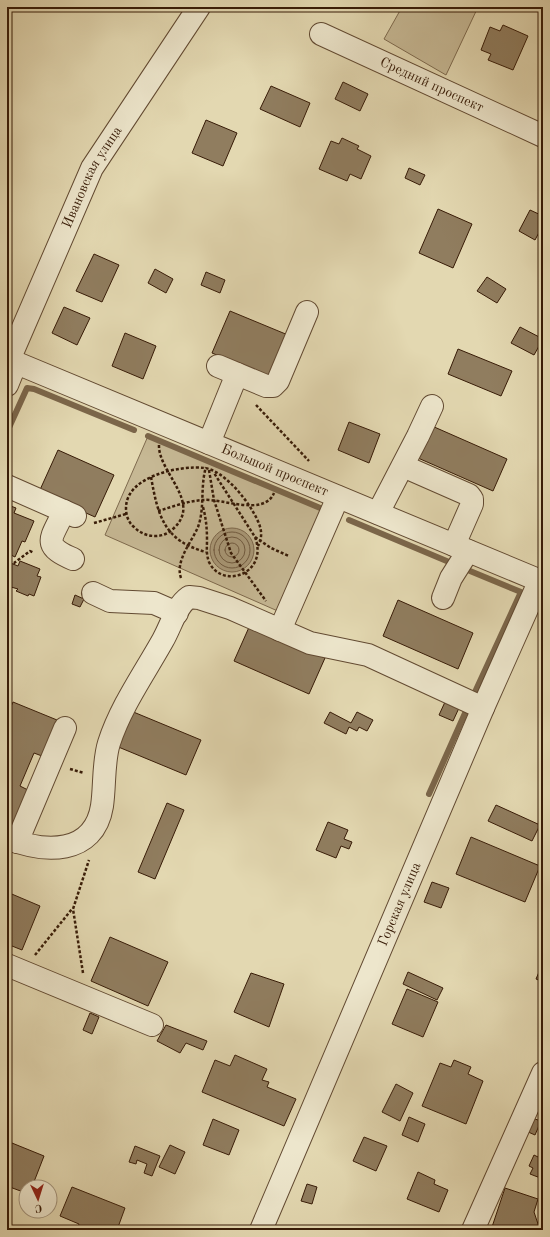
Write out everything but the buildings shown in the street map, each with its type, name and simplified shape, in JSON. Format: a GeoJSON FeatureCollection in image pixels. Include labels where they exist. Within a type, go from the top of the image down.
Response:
{"type":"FeatureCollection","features":[{"type":"Feature","properties":{"kind":"street","name":"Ивановская улица"},"geometry":{"type":"LineString","coordinates":[[7,385],[11,360],[92,168],[199,7]]}},
{"type":"Feature","properties":{"kind":"street","name":"Средний проспект"},"geometry":{"type":"LineString","coordinates":[[321,34],[543,136]]}},
{"type":"Feature","properties":{"kind":"street"},"geometry":{"type":"LineString","coordinates":[[209,443],[230,374],[266,386],[273,386],[278,381],[307,312]]}},
{"type":"Feature","properties":{"kind":"street","name":"Большой проспект"},"geometry":{"type":"LineString","coordinates":[[11,360],[542,581]]}},
{"type":"Feature","properties":{"kind":"street"},"geometry":{"type":"LineString","coordinates":[[378,513],[432,406]]}},
{"type":"Feature","properties":{"kind":"street"},"geometry":{"type":"LineString","coordinates":[[403,466],[469,495],[472,499],[461,548],[443,598]]}},
{"type":"Feature","properties":{"kind":"street"},"geometry":{"type":"LineString","coordinates":[[7,486],[69,514],[51,543],[53,548],[58,552],[73,559]]}},
{"type":"Feature","properties":{"kind":"street"},"geometry":{"type":"LineString","coordinates":[[282,627],[338,497]]}},
{"type":"Feature","properties":{"kind":"street","name":"Горская улица"},"geometry":{"type":"LineString","coordinates":[[261,1230],[483,708],[542,581]]}},
{"type":"Feature","properties":{"kind":"street"},"geometry":{"type":"LineString","coordinates":[[93,593],[110,601],[183,605],[199,598],[282,627],[324,647],[368,655],[483,708]]}},
{"type":"Feature","properties":{"kind":"street"},"geometry":{"type":"LineString","coordinates":[[65,728],[51,762],[12,840],[42,848],[64,847],[82,841],[92,832],[102,808],[109,744],[124,705],[183,605]]}},
{"type":"Feature","properties":{"kind":"street"},"geometry":{"type":"LineString","coordinates":[[15,968],[152,1024]]}},
{"type":"Feature","properties":{"kind":"street"},"geometry":{"type":"LineString","coordinates":[[473,1230],[543,1073]]}},
{"type":"Feature","properties":{"kind":"path"},"geometry":{"type":"LineString","coordinates":[[230,374],[312,465]]}},
{"type":"Feature","properties":{"kind":"path"},"geometry":{"type":"LineString","coordinates":[[159,446],[162,461],[168,471],[178,486],[183,504],[183,516],[178,525],[170,533],[154,536],[138,532],[131,524],[126,514],[126,503],[130,493],[139,483],[168,471],[207,468],[236,488],[249,505],[261,530],[262,540],[258,546]]}},
{"type":"Feature","properties":{"kind":"path"},"geometry":{"type":"LineString","coordinates":[[183,605],[179,566],[198,527],[202,507],[203,477],[207,468]]}},
{"type":"Feature","properties":{"kind":"path"},"geometry":{"type":"LineString","coordinates":[[207,468],[222,529],[231,553],[282,627]]}},
{"type":"Feature","properties":{"kind":"path"},"geometry":{"type":"LineString","coordinates":[[202,507],[206,518],[206,552],[209,562],[216,571],[225,575],[236,576],[246,573],[256,561],[258,546],[255,537],[214,472]]}},
{"type":"Feature","properties":{"kind":"path"},"geometry":{"type":"LineString","coordinates":[[152,477],[158,511],[170,533],[188,546],[206,552]]}},
{"type":"Feature","properties":{"kind":"path"},"geometry":{"type":"LineString","coordinates":[[158,511],[202,500],[214,500],[233,504],[249,505],[263,504],[272,498]]}},
{"type":"Feature","properties":{"kind":"path"},"geometry":{"type":"LineString","coordinates":[[69,514],[92,524],[126,514]]}},
{"type":"Feature","properties":{"kind":"path"},"geometry":{"type":"LineString","coordinates":[[255,537],[262,540],[271,548],[292,557]]}},
{"type":"Feature","properties":{"kind":"path"},"geometry":{"type":"LineString","coordinates":[[51,762],[77,772],[105,777]]}},
{"type":"Feature","properties":{"kind":"path"},"geometry":{"type":"LineString","coordinates":[[15,968],[72,909],[92,849],[92,832]]}},
{"type":"Feature","properties":{"kind":"path"},"geometry":{"type":"LineString","coordinates":[[72,909],[86,998]]}},
{"type":"Feature","properties":{"kind":"shaded area"},"geometry":{"type":"Polygon","coordinates":[[[402,7],[478,7],[446,75],[384,39],[402,7]]]}},
{"type":"Feature","properties":{"kind":"shaded area"},"geometry":{"type":"Polygon","coordinates":[[[148,436],[325,510],[280,612],[105,535],[148,436]]]}},
{"type":"Feature","properties":{"kind":"water"},"geometry":{"type":"Polygon","coordinates":[[[236,528],[241,529],[248,534],[253,541],[253,559],[248,566],[241,571],[228,572],[223,571],[216,566],[211,559],[210,546],[211,541],[216,534],[223,529],[236,528]]]}},
{"type":"Feature","properties":{"kind":"waterway"},"geometry":{"type":"LineString","coordinates":[[7,432],[27,388],[34,389],[134,430]]}},
{"type":"Feature","properties":{"kind":"waterway"},"geometry":{"type":"LineString","coordinates":[[148,436],[325,510]]}},
{"type":"Feature","properties":{"kind":"waterway"},"geometry":{"type":"LineString","coordinates":[[349,520],[449,562]]}},
{"type":"Feature","properties":{"kind":"waterway"},"geometry":{"type":"LineString","coordinates":[[470,571],[521,592],[475,692]]}},
{"type":"Feature","properties":{"kind":"waterway"},"geometry":{"type":"LineString","coordinates":[[429,794],[466,711]]}}]}
